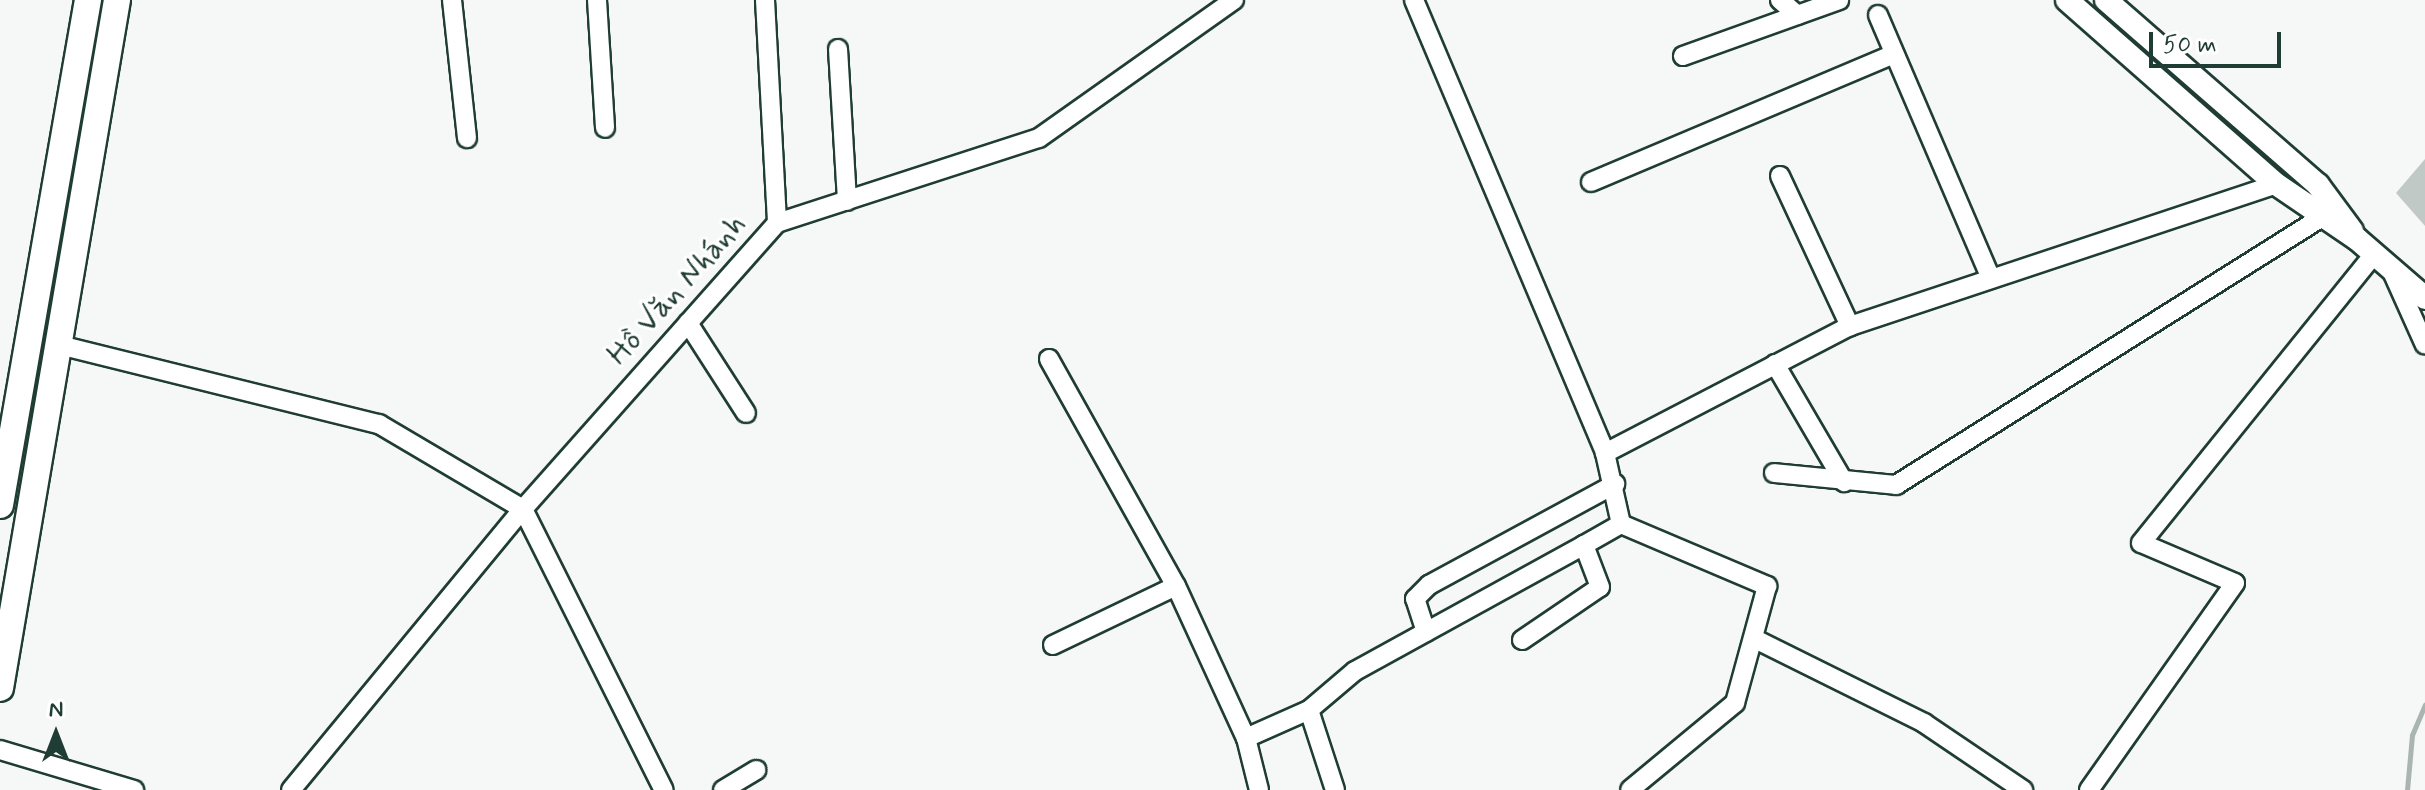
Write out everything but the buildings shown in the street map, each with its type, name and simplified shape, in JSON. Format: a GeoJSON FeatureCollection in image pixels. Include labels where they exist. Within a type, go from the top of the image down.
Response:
{"type":"FeatureCollection","features":[{"type":"Feature","properties":{"kind":"highway"},"geometry":{"type":"LineString","coordinates":[[0,505],[88,0]]}},
{"type":"Feature","properties":{"kind":"highway"},"geometry":{"type":"LineString","coordinates":[[0,688],[117,0]]}},
{"type":"Feature","properties":{"kind":"main road"},"geometry":{"type":"LineString","coordinates":[[2067,0],[2276,184],[2374,253],[2425,298]]}},
{"type":"Feature","properties":{"kind":"main road"},"geometry":{"type":"LineString","coordinates":[[2106,0],[2318,185],[2374,253]]}},
{"type":"Feature","properties":{"kind":"street"},"geometry":{"type":"LineString","coordinates":[[452,0],[467,138]]}},
{"type":"Feature","properties":{"kind":"street"},"geometry":{"type":"LineString","coordinates":[[597,0],[605,128]]}},
{"type":"Feature","properties":{"kind":"street"},"geometry":{"type":"LineString","coordinates":[[765,0],[777,223]]}},
{"type":"Feature","properties":{"kind":"street","name":"Hồ Văn Nhánh"},"geometry":{"type":"LineString","coordinates":[[291,790],[523,509],[777,223],[1039,138],[1234,0]]}},
{"type":"Feature","properties":{"kind":"street"},"geometry":{"type":"LineString","coordinates":[[1414,0],[1605,453],[1615,484],[1621,524]]}},
{"type":"Feature","properties":{"kind":"street"},"geometry":{"type":"LineString","coordinates":[[1780,0],[1797,15]]}},
{"type":"Feature","properties":{"kind":"street"},"geometry":{"type":"LineString","coordinates":[[1683,56],[1839,0]]}},
{"type":"Feature","properties":{"kind":"street"},"geometry":{"type":"LineString","coordinates":[[1878,15],[1991,279]]}},
{"type":"Feature","properties":{"kind":"street"},"geometry":{"type":"LineString","coordinates":[[838,49],[847,201]]}},
{"type":"Feature","properties":{"kind":"street"},"geometry":{"type":"LineString","coordinates":[[1591,182],[1894,54]]}},
{"type":"Feature","properties":{"kind":"street"},"geometry":{"type":"LineString","coordinates":[[1780,176],[1850,326]]}},
{"type":"Feature","properties":{"kind":"street"},"geometry":{"type":"LineString","coordinates":[[1605,453],[1850,326],[2276,184]]}},
{"type":"Feature","properties":{"kind":"street"},"geometry":{"type":"LineString","coordinates":[[1774,473],[1879,487],[1910,478],[2322,217]]}},
{"type":"Feature","properties":{"kind":"street"},"geometry":{"type":"LineString","coordinates":[[2089,790],[2235,583],[2141,543],[2374,253],[2425,345]]}},
{"type":"Feature","properties":{"kind":"street"},"geometry":{"type":"LineString","coordinates":[[688,323],[746,413]]}},
{"type":"Feature","properties":{"kind":"street"},"geometry":{"type":"LineString","coordinates":[[59,345],[379,424],[523,509],[664,790]]}},
{"type":"Feature","properties":{"kind":"street"},"geometry":{"type":"LineString","coordinates":[[1049,359],[1176,586],[1246,738],[1257,790]]}},
{"type":"Feature","properties":{"kind":"street"},"geometry":{"type":"LineString","coordinates":[[1775,364],[1844,482]]}},
{"type":"Feature","properties":{"kind":"street"},"geometry":{"type":"LineString","coordinates":[[1426,632],[1415,604],[1429,585],[1615,484]]}},
{"type":"Feature","properties":{"kind":"street"},"geometry":{"type":"LineString","coordinates":[[1246,738],[1309,710],[1339,681],[1621,524]]}},
{"type":"Feature","properties":{"kind":"street"},"geometry":{"type":"LineString","coordinates":[[1621,524],[1762,581],[1767,592],[1735,703],[1630,790]]}},
{"type":"Feature","properties":{"kind":"street"},"geometry":{"type":"LineString","coordinates":[[1522,640],[1600,587],[1584,545]]}},
{"type":"Feature","properties":{"kind":"street"},"geometry":{"type":"LineString","coordinates":[[1053,645],[1176,586]]}},
{"type":"Feature","properties":{"kind":"street"},"geometry":{"type":"LineString","coordinates":[[1755,639],[1924,723],[2023,790]]}},
{"type":"Feature","properties":{"kind":"street"},"geometry":{"type":"LineString","coordinates":[[1309,710],[1335,790]]}},
{"type":"Feature","properties":{"kind":"street"},"geometry":{"type":"LineString","coordinates":[[0,750],[134,790]]}},
{"type":"Feature","properties":{"kind":"street"},"geometry":{"type":"LineString","coordinates":[[723,790],[756,770]]}},
{"type":"Feature","properties":{"kind":"waterway"},"geometry":{"type":"LineString","coordinates":[[2407,790],[2412,735],[2425,705]]}}]}
